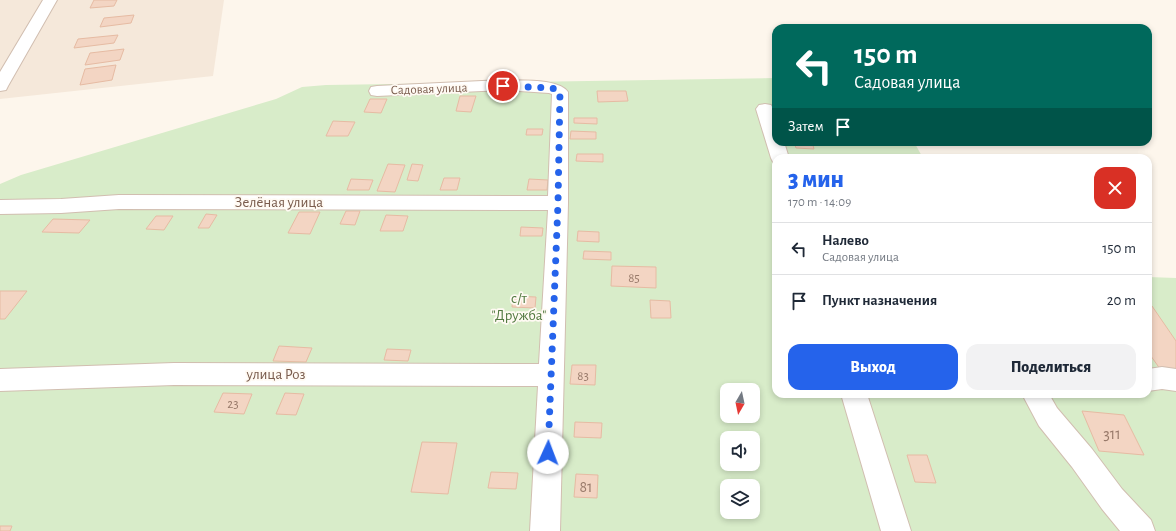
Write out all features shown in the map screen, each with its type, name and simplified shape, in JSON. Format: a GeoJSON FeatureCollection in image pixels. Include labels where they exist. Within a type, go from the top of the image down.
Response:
{"type":"FeatureCollection","features":[{"type":"Feature","properties":{"kind":"street"},"geometry":{"type":"LineString","coordinates":[[0,86],[50,0]]}},
{"type":"Feature","properties":{"kind":"street","name":"Садовая улица"},"geometry":{"type":"LineString","coordinates":[[377,91],[503,86],[552,88],[560,92],[558,203]]}},
{"type":"Feature","properties":{"kind":"street"},"geometry":{"type":"LineString","coordinates":[[765,109],[772,132]]}},
{"type":"Feature","properties":{"kind":"street","name":"Зелёная улица"},"geometry":{"type":"LineString","coordinates":[[0,207],[61,206],[120,202],[558,203]]}},
{"type":"Feature","properties":{"kind":"street"},"geometry":{"type":"LineString","coordinates":[[545,531],[558,203]]}},
{"type":"Feature","properties":{"kind":"street","name":"улица Роз"},"geometry":{"type":"LineString","coordinates":[[0,380],[174,374],[552,375]]}},
{"type":"Feature","properties":{"kind":"street"},"geometry":{"type":"LineString","coordinates":[[1152,379],[1162,378],[1176,380]]}},
{"type":"Feature","properties":{"kind":"street"},"geometry":{"type":"LineString","coordinates":[[855,398],[896,531]]}},
{"type":"Feature","properties":{"kind":"street"},"geometry":{"type":"LineString","coordinates":[[1037,398],[1048,417],[1082,458],[1112,499],[1140,531]]}},
{"type":"Feature","properties":{"kind":"shaded area"},"geometry":{"type":"Polygon","coordinates":[[[0,0],[224,0],[213,76],[0,99],[0,0]]]}},
{"type":"Feature","properties":{"kind":"green space","name":"с/т \"Дружба\""},"geometry":{"type":"Polygon","coordinates":[[[772,78],[772,146],[916,146],[921,154],[772,154],[772,398],[1152,398],[1152,277],[1176,278],[1176,531],[0,531],[0,184],[21,175],[276,99],[302,87],[326,85],[772,78]]]}},
{"type":"Feature","properties":{"kind":"building"},"geometry":{"type":"Polygon","coordinates":[[[94,0],[117,0],[114,6],[90,8],[94,0]]]}},
{"type":"Feature","properties":{"kind":"building"},"geometry":{"type":"Polygon","coordinates":[[[134,15],[131,23],[100,27],[104,18],[134,15]]]}},
{"type":"Feature","properties":{"kind":"building"},"geometry":{"type":"Polygon","coordinates":[[[118,35],[114,43],[74,48],[78,39],[118,35]]]}},
{"type":"Feature","properties":{"kind":"building"},"geometry":{"type":"Polygon","coordinates":[[[124,49],[120,60],[85,65],[90,53],[124,49]]]}},
{"type":"Feature","properties":{"kind":"building"},"geometry":{"type":"Polygon","coordinates":[[[116,65],[112,80],[80,85],[85,69],[116,65]]]}},
{"type":"Feature","properties":{"kind":"building"},"geometry":{"type":"Polygon","coordinates":[[[597,91],[626,91],[628,101],[598,102],[597,91]]]}},
{"type":"Feature","properties":{"kind":"building"},"geometry":{"type":"Polygon","coordinates":[[[460,96],[476,96],[471,112],[456,111],[460,96]]]}},
{"type":"Feature","properties":{"kind":"building"},"geometry":{"type":"Polygon","coordinates":[[[370,99],[387,99],[381,113],[364,112],[370,99]]]}},
{"type":"Feature","properties":{"kind":"building"},"geometry":{"type":"Polygon","coordinates":[[[574,118],[597,118],[597,124],[574,123],[574,118]]]}},
{"type":"Feature","properties":{"kind":"building"},"geometry":{"type":"Polygon","coordinates":[[[333,121],[355,122],[348,136],[326,136],[333,121]]]}},
{"type":"Feature","properties":{"kind":"building"},"geometry":{"type":"Polygon","coordinates":[[[527,129],[543,129],[542,135],[526,135],[527,129]]]}},
{"type":"Feature","properties":{"kind":"building"},"geometry":{"type":"Polygon","coordinates":[[[571,131],[596,132],[596,139],[570,139],[571,131]]]}},
{"type":"Feature","properties":{"kind":"building"},"geometry":{"type":"Polygon","coordinates":[[[795,146],[813,146],[814,149],[796,148],[795,146]]]}},
{"type":"Feature","properties":{"kind":"building"},"geometry":{"type":"Polygon","coordinates":[[[577,154],[603,154],[603,162],[576,161],[577,154]]]}},
{"type":"Feature","properties":{"kind":"building"},"geometry":{"type":"Polygon","coordinates":[[[388,164],[405,165],[395,192],[377,191],[388,164]]]}},
{"type":"Feature","properties":{"kind":"building"},"geometry":{"type":"Polygon","coordinates":[[[412,164],[423,165],[418,181],[407,180],[412,164]]]}},
{"type":"Feature","properties":{"kind":"building"},"geometry":{"type":"Polygon","coordinates":[[[444,178],[460,178],[457,190],[440,190],[444,178]]]}},
{"type":"Feature","properties":{"kind":"building"},"geometry":{"type":"Polygon","coordinates":[[[351,179],[373,180],[369,190],[347,190],[351,179]]]}},
{"type":"Feature","properties":{"kind":"building"},"geometry":{"type":"Polygon","coordinates":[[[529,179],[548,180],[547,190],[527,190],[529,179]]]}},
{"type":"Feature","properties":{"kind":"building"},"geometry":{"type":"Polygon","coordinates":[[[346,211],[360,211],[355,225],[340,224],[346,211]]]}},
{"type":"Feature","properties":{"kind":"building"},"geometry":{"type":"Polygon","coordinates":[[[299,212],[320,212],[310,234],[288,233],[299,212]]]}},
{"type":"Feature","properties":{"kind":"building"},"geometry":{"type":"Polygon","coordinates":[[[206,214],[217,215],[209,228],[198,228],[206,214]]]}},
{"type":"Feature","properties":{"kind":"building"},"geometry":{"type":"Polygon","coordinates":[[[386,215],[408,216],[403,231],[380,231],[386,215]]]}},
{"type":"Feature","properties":{"kind":"building"},"geometry":{"type":"Polygon","coordinates":[[[156,216],[173,216],[164,230],[146,229],[156,216]]]}},
{"type":"Feature","properties":{"kind":"building"},"geometry":{"type":"Polygon","coordinates":[[[53,219],[90,220],[79,233],[42,232],[53,219]]]}},
{"type":"Feature","properties":{"kind":"building"},"geometry":{"type":"Polygon","coordinates":[[[521,227],[543,228],[542,236],[520,236],[521,227]]]}},
{"type":"Feature","properties":{"kind":"building"},"geometry":{"type":"Polygon","coordinates":[[[578,231],[599,232],[599,242],[577,241],[578,231]]]}},
{"type":"Feature","properties":{"kind":"building"},"geometry":{"type":"Polygon","coordinates":[[[584,251],[611,252],[611,260],[583,259],[584,251]]]}},
{"type":"Feature","properties":{"kind":"building"},"geometry":{"type":"Polygon","coordinates":[[[612,266],[656,267],[656,288],[611,286],[612,266]]]}},
{"type":"Feature","properties":{"kind":"building"},"geometry":{"type":"Polygon","coordinates":[[[0,291],[27,291],[5,319],[0,319],[0,291]]]}},
{"type":"Feature","properties":{"kind":"building"},"geometry":{"type":"Polygon","coordinates":[[[513,296],[536,297],[535,308],[512,307],[513,296]]]}},
{"type":"Feature","properties":{"kind":"building"},"geometry":{"type":"Polygon","coordinates":[[[650,300],[670,301],[671,318],[651,318],[650,300]]]}},
{"type":"Feature","properties":{"kind":"building"},"geometry":{"type":"Polygon","coordinates":[[[1152,306],[1176,341],[1176,373],[1163,373],[1152,358],[1152,306]]]}},
{"type":"Feature","properties":{"kind":"building"},"geometry":{"type":"Polygon","coordinates":[[[279,346],[312,348],[306,362],[273,361],[279,346]]]}},
{"type":"Feature","properties":{"kind":"building"},"geometry":{"type":"Polygon","coordinates":[[[387,349],[411,350],[408,361],[384,360],[387,349]]]}},
{"type":"Feature","properties":{"kind":"building"},"geometry":{"type":"Polygon","coordinates":[[[572,365],[596,365],[595,385],[570,384],[572,365]]]}},
{"type":"Feature","properties":{"kind":"building"},"geometry":{"type":"Polygon","coordinates":[[[223,393],[252,394],[244,414],[214,412],[223,393]]]}},
{"type":"Feature","properties":{"kind":"building"},"geometry":{"type":"Polygon","coordinates":[[[285,393],[304,394],[296,415],[276,414],[285,393]]]}},
{"type":"Feature","properties":{"kind":"building"},"geometry":{"type":"Polygon","coordinates":[[[1082,411],[1124,415],[1144,455],[1099,451],[1082,411]]]}},
{"type":"Feature","properties":{"kind":"building"},"geometry":{"type":"Polygon","coordinates":[[[575,422],[602,423],[601,438],[574,437],[575,422]]]}},
{"type":"Feature","properties":{"kind":"building"},"geometry":{"type":"Polygon","coordinates":[[[422,442],[457,443],[448,494],[411,492],[422,442]]]}},
{"type":"Feature","properties":{"kind":"building"},"geometry":{"type":"Polygon","coordinates":[[[907,455],[927,455],[936,483],[915,482],[907,455]]]}},
{"type":"Feature","properties":{"kind":"building"},"geometry":{"type":"Polygon","coordinates":[[[491,472],[518,473],[516,489],[488,488],[491,472]]]}},
{"type":"Feature","properties":{"kind":"building"},"geometry":{"type":"Polygon","coordinates":[[[576,474],[598,475],[597,498],[574,497],[576,474]]]}},
{"type":"Feature","properties":{"kind":"building"},"geometry":{"type":"Polygon","coordinates":[[[0,526],[12,526],[10,531],[0,531],[0,526]]]}},
{"type":"Feature","properties":{"kind":"route"},"geometry":{"type":"LineString","coordinates":[[503,86],[552,88],[560,92],[558,203],[548,453]]}}]}
